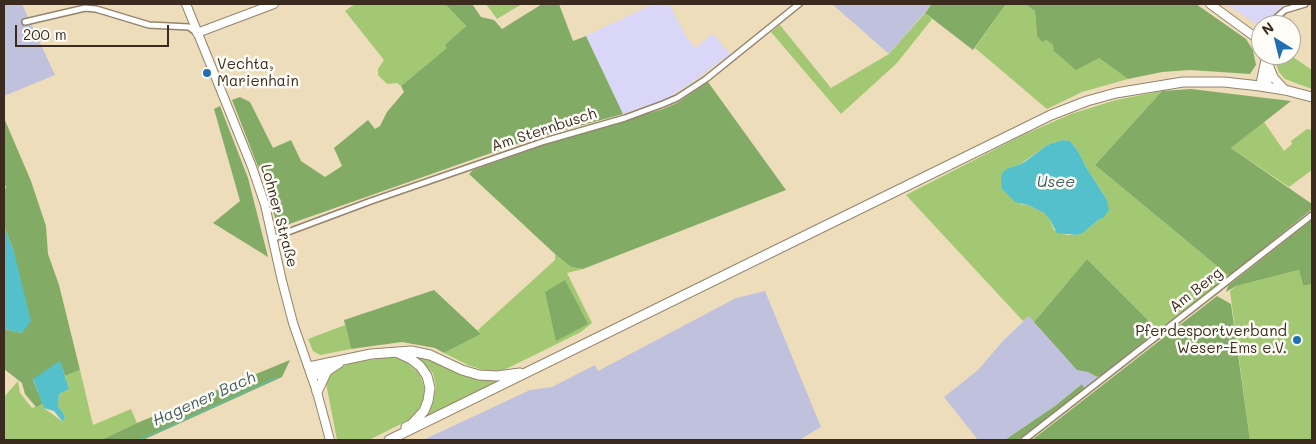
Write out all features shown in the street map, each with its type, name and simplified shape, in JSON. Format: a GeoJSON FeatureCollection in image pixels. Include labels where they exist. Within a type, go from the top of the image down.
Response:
{"type":"FeatureCollection","features":[{"type":"Feature","properties":{"kind":"main road","name":"Lohner Straße"},"geometry":{"type":"LineString","coordinates":[[186,4],[252,167],[265,205],[293,323],[317,392],[330,440]]}},
{"type":"Feature","properties":{"kind":"main road"},"geometry":{"type":"LineString","coordinates":[[198,33],[274,4]]}},
{"type":"Feature","properties":{"kind":"main road"},"geometry":{"type":"LineString","coordinates":[[1210,4],[1251,30]]}},
{"type":"Feature","properties":{"kind":"main road"},"geometry":{"type":"LineString","coordinates":[[1263,86],[1265,65]]}},
{"type":"Feature","properties":{"kind":"main road"},"geometry":{"type":"LineString","coordinates":[[1269,65],[1274,78],[1286,90]]}},
{"type":"Feature","properties":{"kind":"main road"},"geometry":{"type":"LineString","coordinates":[[1263,86],[1271,71]]}},
{"type":"Feature","properties":{"kind":"main road"},"geometry":{"type":"LineString","coordinates":[[388,440],[1051,115],[1094,99],[1145,87],[1191,82],[1224,82],[1263,86],[1312,97]]}},
{"type":"Feature","properties":{"kind":"main road"},"geometry":{"type":"LineString","coordinates":[[310,371],[371,354],[411,351],[423,353],[462,370],[479,375],[497,376],[525,373]]}},
{"type":"Feature","properties":{"kind":"main road"},"geometry":{"type":"LineString","coordinates":[[388,440],[391,435],[411,425],[418,418],[427,406],[430,395],[429,382],[420,366],[411,359],[395,352]]}},
{"type":"Feature","properties":{"kind":"main road"},"geometry":{"type":"LineString","coordinates":[[317,392],[327,371],[341,361]]}},
{"type":"Feature","properties":{"kind":"main road"},"geometry":{"type":"LineString","coordinates":[[310,371],[327,371]]}},
{"type":"Feature","properties":{"kind":"street","name":"Am Sternbusch"},"geometry":{"type":"LineString","coordinates":[[274,239],[389,194],[545,141],[625,118],[677,98],[706,78],[799,4]]}},
{"type":"Feature","properties":{"kind":"street"},"geometry":{"type":"LineString","coordinates":[[1278,15],[1302,4]]}},
{"type":"Feature","properties":{"kind":"street"},"geometry":{"type":"LineString","coordinates":[[25,22],[85,8],[96,8],[149,24],[189,27],[198,33]]}},
{"type":"Feature","properties":{"kind":"street","name":"Am Berg"},"geometry":{"type":"LineString","coordinates":[[1024,440],[1312,215]]}},
{"type":"Feature","properties":{"kind":"shaded area"},"geometry":{"type":"Polygon","coordinates":[[[4,4],[22,4],[55,75],[4,96],[4,4]]]}},
{"type":"Feature","properties":{"kind":"shaded area"},"geometry":{"type":"Polygon","coordinates":[[[653,4],[669,4],[684,33],[695,48],[713,34],[730,54],[687,86],[664,100],[623,114],[586,36],[653,4]]]}},
{"type":"Feature","properties":{"kind":"shaded area"},"geometry":{"type":"Polygon","coordinates":[[[832,4],[932,4],[889,54],[832,4]]]}},
{"type":"Feature","properties":{"kind":"shaded area"},"geometry":{"type":"Polygon","coordinates":[[[1226,4],[1297,4],[1281,9],[1274,15],[1251,15],[1251,20],[1226,4]]]}},
{"type":"Feature","properties":{"kind":"shaded area"},"geometry":{"type":"Polygon","coordinates":[[[765,291],[821,427],[799,440],[423,440],[530,390],[552,387],[595,365],[598,371],[736,298],[765,291]]]}},
{"type":"Feature","properties":{"kind":"shaded area"},"geometry":{"type":"Polygon","coordinates":[[[1029,316],[1088,372],[1097,377],[1085,390],[1082,384],[1055,406],[1005,440],[978,440],[944,397],[978,370],[1002,342],[1029,316]]]}},
{"type":"Feature","properties":{"kind":"green space"},"geometry":{"type":"Polygon","coordinates":[[[355,4],[445,4],[466,26],[446,45],[448,48],[401,86],[397,83],[387,84],[378,75],[378,69],[384,60],[345,11],[355,4]]]}},
{"type":"Feature","properties":{"kind":"green space"},"geometry":{"type":"Polygon","coordinates":[[[445,4],[472,4],[481,17],[494,20],[502,29],[542,4],[559,4],[573,41],[586,36],[623,114],[528,140],[278,228],[267,190],[232,100],[240,97],[250,102],[273,148],[291,140],[301,161],[325,177],[342,166],[334,148],[368,120],[375,129],[380,126],[387,112],[404,92],[401,86],[447,48],[445,45],[466,26],[445,4]]]}},
{"type":"Feature","properties":{"kind":"green space"},"geometry":{"type":"Polygon","coordinates":[[[486,4],[522,4],[497,19],[486,4]]]}},
{"type":"Feature","properties":{"kind":"green space"},"geometry":{"type":"Polygon","coordinates":[[[932,4],[1006,4],[973,50],[925,13],[932,4]]]}},
{"type":"Feature","properties":{"kind":"green space"},"geometry":{"type":"Polygon","coordinates":[[[1006,4],[1025,4],[1035,11],[1037,36],[1042,41],[1046,40],[1053,45],[1099,58],[1128,79],[1082,92],[1047,109],[975,48],[1006,4]]]}},
{"type":"Feature","properties":{"kind":"green space"},"geometry":{"type":"Polygon","coordinates":[[[1025,4],[1196,4],[1246,39],[1251,47],[1251,65],[1256,65],[1250,74],[1190,70],[1162,72],[1128,79],[1099,58],[1076,70],[1054,51],[1053,45],[1046,40],[1042,42],[1037,36],[1035,11],[1025,4]]]}},
{"type":"Feature","properties":{"kind":"green space"},"geometry":{"type":"Polygon","coordinates":[[[925,13],[932,19],[897,63],[841,114],[771,32],[780,25],[831,88],[889,54],[925,13]]]}},
{"type":"Feature","properties":{"kind":"green space"},"geometry":{"type":"Polygon","coordinates":[[[1301,62],[1312,70],[1312,89],[1285,79],[1279,72],[1277,65],[1301,65],[1301,62]]]}},
{"type":"Feature","properties":{"kind":"green space"},"geometry":{"type":"Polygon","coordinates":[[[708,82],[786,190],[583,269],[571,267],[555,254],[469,174],[473,170],[547,144],[663,109],[677,103],[708,82]]]}},
{"type":"Feature","properties":{"kind":"green space"},"geometry":{"type":"Polygon","coordinates":[[[1191,89],[1291,101],[1231,148],[1312,204],[1312,209],[1229,276],[1095,165],[1162,91],[1191,89]]]}},
{"type":"Feature","properties":{"kind":"green space"},"geometry":{"type":"Polygon","coordinates":[[[1162,91],[1095,165],[1229,276],[1158,330],[1087,259],[1034,322],[1029,316],[1023,321],[906,195],[1021,136],[1071,114],[1116,100],[1162,91]],[[1063,140],[1047,145],[1019,165],[1008,168],[1020,204],[1028,205],[1044,213],[1050,220],[1054,230],[1067,235],[1076,235],[1083,233],[1103,218],[1107,200],[1070,141],[1063,140]]]}},
{"type":"Feature","properties":{"kind":"green space"},"geometry":{"type":"Polygon","coordinates":[[[220,106],[248,178],[268,257],[213,223],[240,201],[214,109],[220,106]]]}},
{"type":"Feature","properties":{"kind":"green space"},"geometry":{"type":"Polygon","coordinates":[[[4,118],[31,181],[46,226],[48,254],[59,285],[80,370],[65,376],[60,362],[33,380],[43,404],[36,407],[25,394],[22,383],[4,369],[4,329],[22,333],[14,252],[4,226],[4,190],[6,188],[4,181],[4,118]]]}},
{"type":"Feature","properties":{"kind":"green space"},"geometry":{"type":"Polygon","coordinates":[[[1264,122],[1284,151],[1292,144],[1291,141],[1307,129],[1312,130],[1312,170],[1289,187],[1231,148],[1264,122]]]}},
{"type":"Feature","properties":{"kind":"green space"},"geometry":{"type":"Polygon","coordinates":[[[1312,220],[1312,284],[1303,286],[1299,270],[1236,286],[1226,292],[1228,286],[1312,220]]]}},
{"type":"Feature","properties":{"kind":"green space"},"geometry":{"type":"Polygon","coordinates":[[[555,254],[571,267],[583,269],[567,273],[592,323],[581,332],[504,370],[486,371],[468,365],[444,353],[481,334],[478,330],[555,260],[555,254]]]}},
{"type":"Feature","properties":{"kind":"green space"},"geometry":{"type":"Polygon","coordinates":[[[1087,259],[1158,330],[1097,377],[1088,372],[1077,370],[1034,322],[1087,259]]]}},
{"type":"Feature","properties":{"kind":"green space"},"geometry":{"type":"Polygon","coordinates":[[[1299,270],[1303,286],[1312,284],[1312,440],[1250,440],[1230,291],[1236,286],[1299,270]]]}},
{"type":"Feature","properties":{"kind":"green space"},"geometry":{"type":"Polygon","coordinates":[[[565,280],[588,324],[556,341],[545,292],[565,280]]]}},
{"type":"Feature","properties":{"kind":"green space"},"geometry":{"type":"Polygon","coordinates":[[[434,290],[481,334],[444,353],[435,348],[402,342],[351,349],[344,320],[434,290]]]}},
{"type":"Feature","properties":{"kind":"green space"},"geometry":{"type":"Polygon","coordinates":[[[1217,296],[1231,304],[1250,440],[1032,440],[1217,296]]]}},
{"type":"Feature","properties":{"kind":"green space"},"geometry":{"type":"Polygon","coordinates":[[[345,325],[351,349],[320,355],[313,351],[308,339],[345,325]]]}},
{"type":"Feature","properties":{"kind":"green space"},"geometry":{"type":"Polygon","coordinates":[[[414,354],[471,377],[485,380],[505,379],[424,418],[433,402],[436,388],[433,373],[414,354]]]}},
{"type":"Feature","properties":{"kind":"green space"},"geometry":{"type":"Polygon","coordinates":[[[389,357],[403,359],[418,372],[425,391],[423,402],[417,412],[407,421],[369,440],[337,440],[326,383],[329,376],[334,370],[351,363],[389,357]]]}},
{"type":"Feature","properties":{"kind":"green space"},"geometry":{"type":"Polygon","coordinates":[[[290,360],[282,377],[143,440],[101,440],[137,423],[290,360]]]}},
{"type":"Feature","properties":{"kind":"green space"},"geometry":{"type":"Polygon","coordinates":[[[80,370],[93,425],[131,409],[137,423],[101,440],[4,440],[4,397],[18,381],[20,393],[32,408],[43,404],[44,408],[63,422],[65,416],[58,406],[59,394],[69,389],[65,376],[80,370]]]}},
{"type":"Feature","properties":{"kind":"green space"},"geometry":{"type":"Polygon","coordinates":[[[1082,384],[1085,390],[1018,440],[1005,440],[1055,406],[1082,384]]]}},
{"type":"Feature","properties":{"kind":"water","name":"Usee"},"geometry":{"type":"Polygon","coordinates":[[[1063,140],[1070,141],[1078,151],[1107,200],[1109,210],[1103,218],[1083,233],[1077,235],[1057,233],[1044,213],[1028,205],[1015,202],[1002,189],[1001,176],[1003,172],[1026,161],[1047,145],[1063,140]]]}},
{"type":"Feature","properties":{"kind":"water"},"geometry":{"type":"Polygon","coordinates":[[[4,226],[14,252],[31,321],[22,333],[4,329],[4,226]]]}},
{"type":"Feature","properties":{"kind":"water"},"geometry":{"type":"Polygon","coordinates":[[[60,361],[69,389],[59,394],[58,406],[65,416],[63,422],[54,411],[44,408],[33,379],[60,361]]]}},
{"type":"Feature","properties":{"kind":"waterway","name":"Hagener Bach"},"geometry":{"type":"LineString","coordinates":[[139,440],[278,377]]}},
{"type":"Feature","properties":{"kind":"place","name":"Vechta, Marienhain"},"geometry":{"type":"Point","coordinates":[207,73]}},
{"type":"Feature","properties":{"kind":"place","name":"Pferdesportverband Weser-Ems e.V."},"geometry":{"type":"Point","coordinates":[1297,340]}}]}
